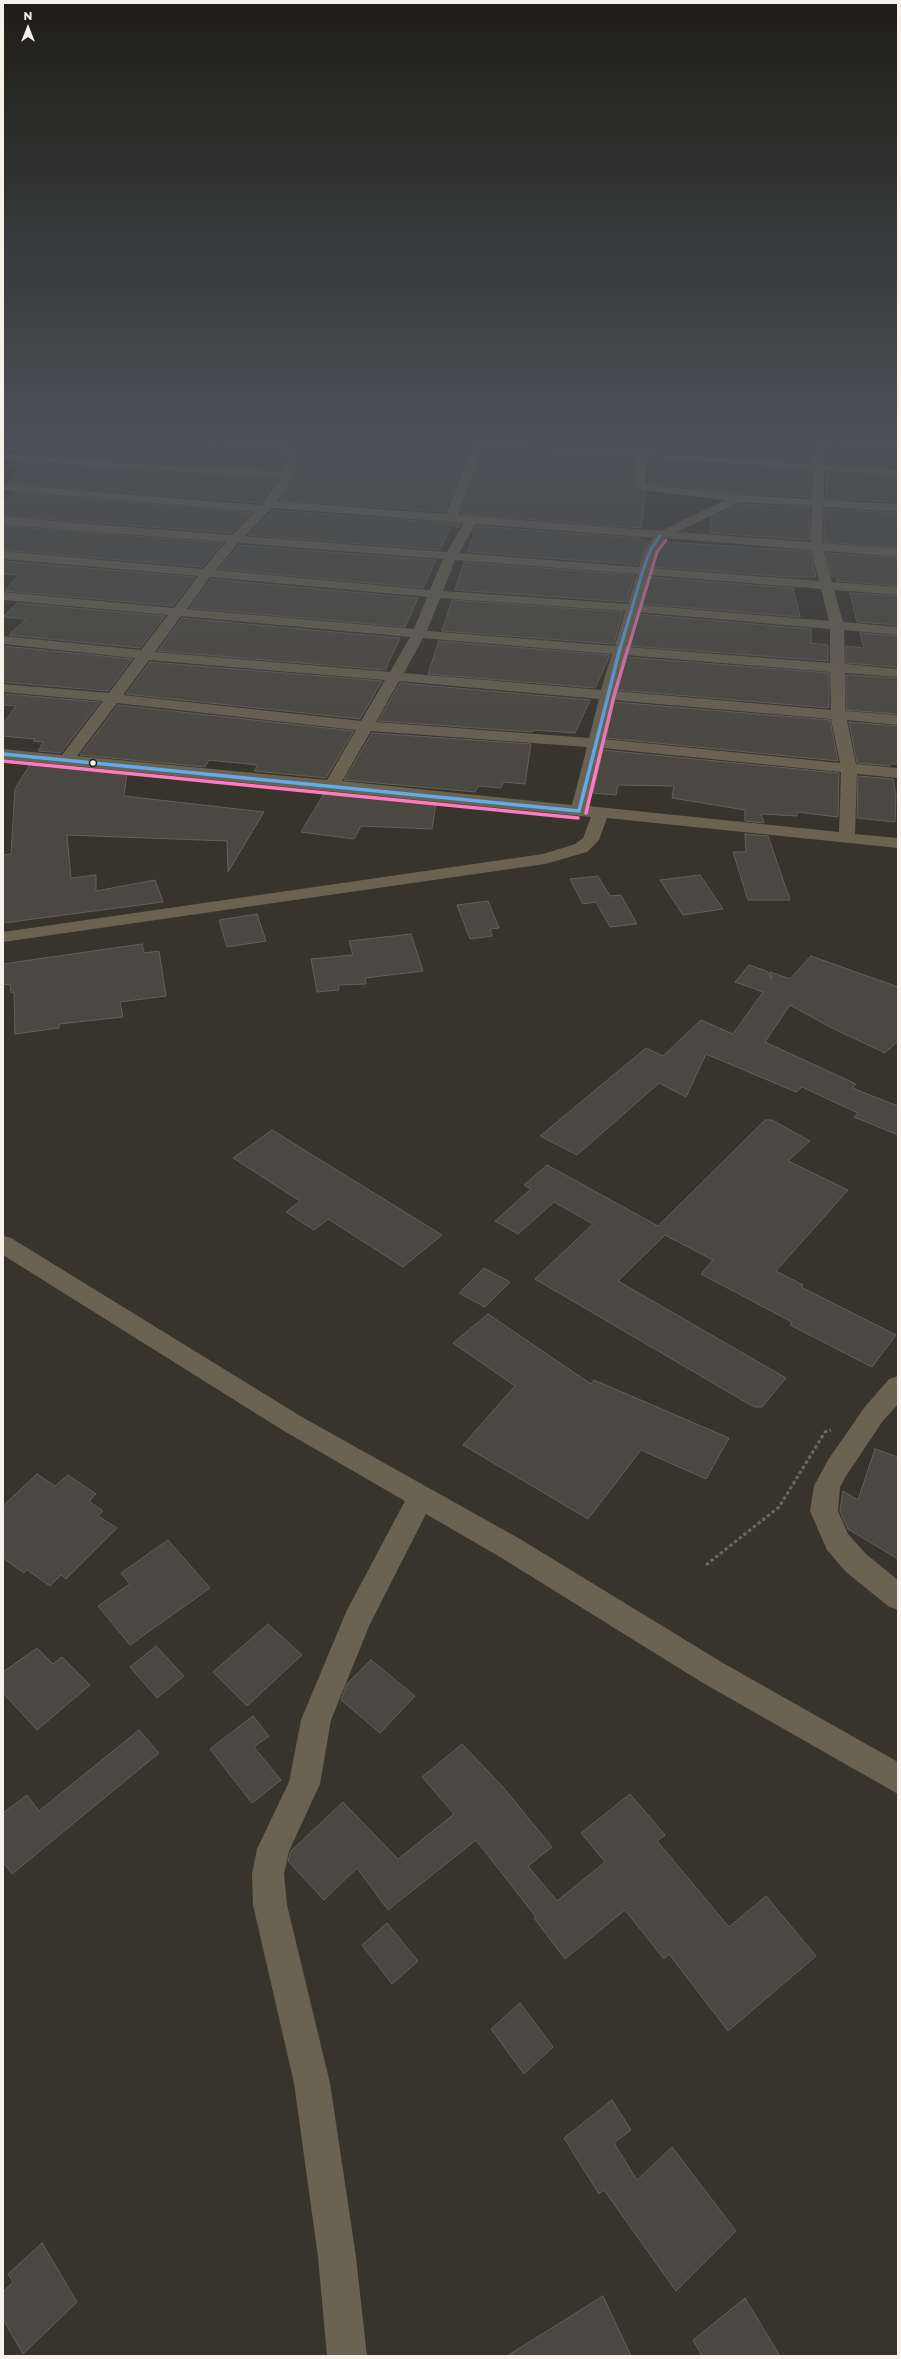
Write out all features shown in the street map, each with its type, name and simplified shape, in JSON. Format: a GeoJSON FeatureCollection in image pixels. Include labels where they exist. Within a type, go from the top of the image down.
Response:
{"type":"FeatureCollection","features":[{"type":"Feature","properties":{"kind":"street"},"geometry":{"type":"LineString","coordinates":[[3,555],[12,546]]}},
{"type":"Feature","properties":{"kind":"street"},"geometry":{"type":"LineString","coordinates":[[66,760],[114,698],[144,654],[176,612],[229,546]]}},
{"type":"Feature","properties":{"kind":"street"},"geometry":{"type":"LineString","coordinates":[[320,546],[898,591]]}},
{"type":"Feature","properties":{"kind":"street"},"geometry":{"type":"LineString","coordinates":[[332,785],[419,634],[450,557],[456,546]]}},
{"type":"Feature","properties":{"kind":"street"},"geometry":{"type":"LineString","coordinates":[[579,811],[607,694],[643,570],[653,546]]}},
{"type":"Feature","properties":{"kind":"street"},"geometry":{"type":"LineString","coordinates":[[816,546],[837,626],[838,714],[849,768],[847,838]]}},
{"type":"Feature","properties":{"kind":"street"},"geometry":{"type":"LineString","coordinates":[[817,546],[898,553]]}},
{"type":"Feature","properties":{"kind":"street"},"geometry":{"type":"LineString","coordinates":[[3,555],[436,594],[632,608],[898,631]]}},
{"type":"Feature","properties":{"kind":"street"},"geometry":{"type":"LineString","coordinates":[[3,596],[419,634],[898,672]]}},
{"type":"Feature","properties":{"kind":"street"},"geometry":{"type":"LineString","coordinates":[[3,640],[144,654],[898,720]]}},
{"type":"Feature","properties":{"kind":"street"},"geometry":{"type":"LineString","coordinates":[[3,688],[114,698],[365,726],[596,743],[898,773]]}},
{"type":"Feature","properties":{"kind":"street"},"geometry":{"type":"LineString","coordinates":[[3,754],[332,785],[898,843]]}},
{"type":"Feature","properties":{"kind":"street"},"geometry":{"type":"LineString","coordinates":[[3,937],[545,859],[580,848],[591,840],[601,813]]}},
{"type":"Feature","properties":{"kind":"street"},"geometry":{"type":"LineString","coordinates":[[3,1244],[293,1424],[510,1548],[714,1673],[898,1779]]}},
{"type":"Feature","properties":{"kind":"street"},"geometry":{"type":"LineString","coordinates":[[898,1386],[872,1415],[827,1486],[824,1511],[837,1542],[851,1558],[898,1597]]}},
{"type":"Feature","properties":{"kind":"street"},"geometry":{"type":"LineString","coordinates":[[347,2356],[337,2257],[312,2083],[270,1905],[268,1874],[274,1849],[304,1784],[316,1720],[357,1619],[421,1497]]}},
{"type":"Feature","properties":{"kind":"path"},"geometry":{"type":"LineString","coordinates":[[706,1565],[779,1507],[825,1432],[872,1415]]}},
{"type":"Feature","properties":{"kind":"building"},"geometry":{"type":"Polygon","coordinates":[[[3,546],[220,546],[202,567],[3,550],[3,546]]]}},
{"type":"Feature","properties":{"kind":"building"},"geometry":{"type":"Polygon","coordinates":[[[238,546],[436,560],[423,588],[219,569],[238,546]]]}},
{"type":"Feature","properties":{"kind":"building"},"geometry":{"type":"Polygon","coordinates":[[[390,546],[442,546],[440,550],[390,546]]]}},
{"type":"Feature","properties":{"kind":"building"},"geometry":{"type":"Polygon","coordinates":[[[470,546],[646,546],[638,565],[468,552],[470,546]]]}},
{"type":"Feature","properties":{"kind":"building"},"geometry":{"type":"Polygon","coordinates":[[[661,546],[730,546],[810,551],[816,577],[790,577],[654,567],[658,550],[661,546]]]}},
{"type":"Feature","properties":{"kind":"building"},"geometry":{"type":"Polygon","coordinates":[[[874,546],[898,546],[898,548],[874,546]]]}},
{"type":"Feature","properties":{"kind":"building"},"geometry":{"type":"Polygon","coordinates":[[[826,553],[898,558],[898,586],[837,581],[836,577],[832,577],[826,553]]]}},
{"type":"Feature","properties":{"kind":"building"},"geometry":{"type":"Polygon","coordinates":[[[3,561],[195,577],[173,606],[5,591],[19,575],[3,574],[3,561]]]}},
{"type":"Feature","properties":{"kind":"building"},"geometry":{"type":"Polygon","coordinates":[[[464,562],[635,575],[627,602],[455,590],[464,562]]]}},
{"type":"Feature","properties":{"kind":"building"},"geometry":{"type":"Polygon","coordinates":[[[650,577],[793,588],[800,617],[643,604],[650,577]]]}},
{"type":"Feature","properties":{"kind":"building"},"geometry":{"type":"Polygon","coordinates":[[[211,579],[418,598],[405,627],[190,608],[211,579]]]}},
{"type":"Feature","properties":{"kind":"building"},"geometry":{"type":"Polygon","coordinates":[[[850,593],[898,596],[898,625],[857,622],[850,593]]]}},
{"type":"Feature","properties":{"kind":"building"},"geometry":{"type":"Polygon","coordinates":[[[452,600],[623,612],[614,644],[442,631],[452,600]]]}},
{"type":"Feature","properties":{"kind":"building"},"geometry":{"type":"Polygon","coordinates":[[[17,603],[165,616],[140,648],[9,635],[26,619],[3,617],[17,603]]]}},
{"type":"Feature","properties":{"kind":"building"},"geometry":{"type":"Polygon","coordinates":[[[639,614],[811,629],[811,643],[828,645],[828,661],[630,646],[639,614]]]}},
{"type":"Feature","properties":{"kind":"building"},"geometry":{"type":"Polygon","coordinates":[[[182,618],[400,638],[385,670],[158,651],[182,618]]]}},
{"type":"Feature","properties":{"kind":"building"},"geometry":{"type":"Polygon","coordinates":[[[860,633],[898,636],[898,667],[846,663],[846,646],[864,648],[860,633]]]}},
{"type":"Feature","properties":{"kind":"building"},"geometry":{"type":"Polygon","coordinates":[[[439,641],[610,655],[595,688],[428,674],[439,641]]]}},
{"type":"Feature","properties":{"kind":"building"},"geometry":{"type":"Polygon","coordinates":[[[3,646],[132,659],[108,691],[3,682],[3,646]]]}},
{"type":"Feature","properties":{"kind":"building"},"geometry":{"type":"Polygon","coordinates":[[[627,657],[829,673],[829,708],[617,690],[627,657]]]}},
{"type":"Feature","properties":{"kind":"building"},"geometry":{"type":"Polygon","coordinates":[[[150,662],[382,681],[360,719],[126,694],[150,662]]]}},
{"type":"Feature","properties":{"kind":"building"},"geometry":{"type":"Polygon","coordinates":[[[846,675],[898,678],[898,714],[846,710],[846,675]]]}},
{"type":"Feature","properties":{"kind":"building"},"geometry":{"type":"Polygon","coordinates":[[[400,683],[590,700],[575,733],[533,730],[533,732],[378,721],[400,683]]]}},
{"type":"Feature","properties":{"kind":"building"},"geometry":{"type":"Polygon","coordinates":[[[6,694],[100,702],[61,753],[38,751],[43,742],[33,741],[35,739],[3,736],[3,724],[16,706],[3,705],[3,698],[6,694]]]}},
{"type":"Feature","properties":{"kind":"building"},"geometry":{"type":"Polygon","coordinates":[[[614,702],[830,720],[838,761],[606,738],[614,702]]]}},
{"type":"Feature","properties":{"kind":"building"},"geometry":{"type":"Polygon","coordinates":[[[118,705],[354,731],[326,778],[254,771],[258,765],[209,760],[205,767],[80,755],[118,705]]]}},
{"type":"Feature","properties":{"kind":"building"},"geometry":{"type":"Polygon","coordinates":[[[849,722],[898,726],[898,764],[890,764],[890,766],[857,763],[849,722]]]}},
{"type":"Feature","properties":{"kind":"building"},"geometry":{"type":"Polygon","coordinates":[[[372,733],[531,744],[525,784],[503,782],[501,788],[478,786],[475,792],[344,780],[372,733]]]}},
{"type":"Feature","properties":{"kind":"building"},"geometry":{"type":"Polygon","coordinates":[[[603,750],[839,773],[838,817],[797,812],[797,816],[761,814],[764,823],[745,821],[745,810],[672,798],[674,786],[618,785],[616,795],[593,793],[603,750]]]}},
{"type":"Feature","properties":{"kind":"building"},"geometry":{"type":"Polygon","coordinates":[[[31,763],[127,773],[124,796],[264,812],[228,872],[227,841],[67,835],[71,878],[96,875],[96,891],[155,880],[163,902],[3,923],[3,855],[11,854],[15,789],[31,763]]]}},
{"type":"Feature","properties":{"kind":"building"},"geometry":{"type":"Polygon","coordinates":[[[858,776],[893,779],[896,795],[895,822],[857,818],[858,776]]]}},
{"type":"Feature","properties":{"kind":"building"},"geometry":{"type":"Polygon","coordinates":[[[325,792],[436,803],[432,829],[361,826],[354,839],[301,832],[325,792]]]}},
{"type":"Feature","properties":{"kind":"building"},"geometry":{"type":"Polygon","coordinates":[[[745,834],[768,836],[790,900],[748,900],[733,852],[746,852],[745,834]]]}},
{"type":"Feature","properties":{"kind":"building"},"geometry":{"type":"Polygon","coordinates":[[[700,875],[723,909],[683,915],[660,880],[700,875]]]}},
{"type":"Feature","properties":{"kind":"building"},"geometry":{"type":"Polygon","coordinates":[[[598,876],[610,896],[621,895],[637,924],[610,927],[596,902],[583,904],[570,879],[598,876]]]}},
{"type":"Feature","properties":{"kind":"building"},"geometry":{"type":"Polygon","coordinates":[[[488,901],[499,928],[490,929],[492,936],[470,939],[457,905],[488,901]]]}},
{"type":"Feature","properties":{"kind":"building"},"geometry":{"type":"Polygon","coordinates":[[[257,914],[266,941],[227,947],[219,920],[257,914]]]}},
{"type":"Feature","properties":{"kind":"building"},"geometry":{"type":"Polygon","coordinates":[[[411,934],[423,971],[365,978],[366,984],[338,985],[339,990],[317,992],[311,959],[353,955],[349,941],[411,934]]]}},
{"type":"Feature","properties":{"kind":"building"},"geometry":{"type":"Polygon","coordinates":[[[142,944],[144,953],[159,951],[166,996],[120,1002],[123,1017],[59,1024],[59,1028],[15,1034],[14,992],[11,993],[10,984],[3,985],[3,964],[142,944]]]}},
{"type":"Feature","properties":{"kind":"building"},"geometry":{"type":"Polygon","coordinates":[[[811,956],[898,987],[898,1041],[885,1053],[830,1027],[790,1005],[765,1042],[856,1084],[852,1088],[898,1106],[898,1135],[854,1117],[858,1113],[802,1087],[796,1092],[706,1054],[686,1097],[659,1083],[577,1155],[540,1136],[646,1048],[663,1056],[701,1020],[733,1034],[763,992],[735,982],[749,965],[767,971],[772,979],[770,972],[790,979],[811,956]]]}},
{"type":"Feature","properties":{"kind":"building"},"geometry":{"type":"Polygon","coordinates":[[[765,1120],[772,1120],[810,1141],[788,1161],[848,1190],[776,1271],[803,1285],[801,1287],[896,1335],[872,1367],[790,1325],[792,1322],[701,1274],[713,1260],[665,1235],[618,1281],[786,1378],[762,1407],[754,1407],[535,1279],[593,1224],[554,1202],[518,1234],[495,1221],[531,1189],[524,1185],[547,1165],[658,1226],[765,1120]]]}},
{"type":"Feature","properties":{"kind":"building"},"geometry":{"type":"Polygon","coordinates":[[[272,1130],[442,1235],[403,1267],[328,1219],[314,1230],[286,1212],[300,1201],[233,1158],[272,1130]]]}},
{"type":"Feature","properties":{"kind":"building"},"geometry":{"type":"Polygon","coordinates":[[[484,1268],[510,1282],[485,1307],[459,1293],[484,1268]]]}},
{"type":"Feature","properties":{"kind":"building"},"geometry":{"type":"Polygon","coordinates":[[[488,1314],[591,1384],[594,1380],[729,1438],[706,1479],[641,1450],[588,1519],[463,1445],[515,1386],[453,1343],[488,1314]]]}},
{"type":"Feature","properties":{"kind":"building"},"geometry":{"type":"Polygon","coordinates":[[[875,1449],[898,1457],[898,1559],[848,1529],[840,1511],[843,1491],[858,1500],[875,1449]]]}},
{"type":"Feature","properties":{"kind":"building"},"geometry":{"type":"Polygon","coordinates":[[[37,1474],[55,1486],[68,1475],[96,1494],[89,1501],[103,1511],[98,1516],[117,1528],[66,1579],[61,1575],[50,1586],[27,1570],[24,1573],[3,1558],[3,1506],[37,1474]]]}},
{"type":"Feature","properties":{"kind":"building"},"geometry":{"type":"Polygon","coordinates":[[[168,1540],[210,1588],[130,1645],[98,1606],[130,1584],[121,1573],[168,1540]]]}},
{"type":"Feature","properties":{"kind":"building"},"geometry":{"type":"Polygon","coordinates":[[[268,1624],[302,1655],[247,1706],[213,1672],[268,1624]]]}},
{"type":"Feature","properties":{"kind":"building"},"geometry":{"type":"Polygon","coordinates":[[[156,1646],[184,1676],[157,1698],[130,1667],[156,1646]]]}},
{"type":"Feature","properties":{"kind":"building"},"geometry":{"type":"Polygon","coordinates":[[[37,1648],[53,1664],[62,1657],[90,1685],[37,1730],[3,1693],[3,1672],[37,1648]]]}},
{"type":"Feature","properties":{"kind":"building"},"geometry":{"type":"Polygon","coordinates":[[[371,1660],[415,1696],[380,1733],[341,1700],[347,1684],[371,1660]]]}},
{"type":"Feature","properties":{"kind":"building"},"geometry":{"type":"Polygon","coordinates":[[[253,1716],[269,1736],[254,1747],[281,1780],[252,1803],[210,1749],[253,1716]]]}},
{"type":"Feature","properties":{"kind":"building"},"geometry":{"type":"Polygon","coordinates":[[[139,1730],[159,1753],[12,1874],[3,1862],[3,1813],[27,1795],[39,1811],[139,1730]]]}},
{"type":"Feature","properties":{"kind":"building"},"geometry":{"type":"Polygon","coordinates":[[[462,1744],[503,1787],[552,1847],[528,1866],[557,1901],[605,1862],[581,1833],[630,1794],[665,1835],[657,1841],[729,1927],[766,1896],[816,1956],[728,2031],[669,1954],[664,1959],[625,1910],[565,1959],[534,1918],[536,1917],[476,1840],[388,1910],[357,1868],[324,1900],[288,1861],[291,1851],[343,1802],[398,1859],[454,1814],[422,1777],[462,1744]]]}},
{"type":"Feature","properties":{"kind":"building"},"geometry":{"type":"Polygon","coordinates":[[[387,1923],[418,1961],[392,1984],[362,1945],[387,1923]]]}},
{"type":"Feature","properties":{"kind":"building"},"geometry":{"type":"Polygon","coordinates":[[[520,2003],[553,2047],[524,2074],[491,2029],[520,2003]]]}},
{"type":"Feature","properties":{"kind":"building"},"geometry":{"type":"Polygon","coordinates":[[[612,2100],[631,2130],[614,2143],[637,2180],[672,2147],[736,2231],[676,2291],[604,2190],[599,2194],[564,2138],[612,2100]]]}},
{"type":"Feature","properties":{"kind":"building"},"geometry":{"type":"Polygon","coordinates":[[[42,2243],[77,2302],[23,2354],[3,2319],[3,2292],[13,2282],[8,2274],[42,2243]]]}},
{"type":"Feature","properties":{"kind":"building"},"geometry":{"type":"Polygon","coordinates":[[[603,2296],[631,2356],[507,2356],[603,2296]]]}},
{"type":"Feature","properties":{"kind":"building"},"geometry":{"type":"Polygon","coordinates":[[[745,2298],[780,2356],[702,2356],[693,2340],[745,2298]]]}},
{"type":"Feature","properties":{"kind":"transit line"},"geometry":{"type":"LineString","coordinates":[[579,811],[607,694],[643,570],[653,546]]}},
{"type":"Feature","properties":{"kind":"transit line"},"geometry":{"type":"LineString","coordinates":[[586,813],[614,696],[650,572],[657,552],[661,546]]}},
{"type":"Feature","properties":{"kind":"transit line"},"geometry":{"type":"LineString","coordinates":[[3,754],[579,811]]}},
{"type":"Feature","properties":{"kind":"transit line"},"geometry":{"type":"LineString","coordinates":[[3,761],[578,818]]}}]}
